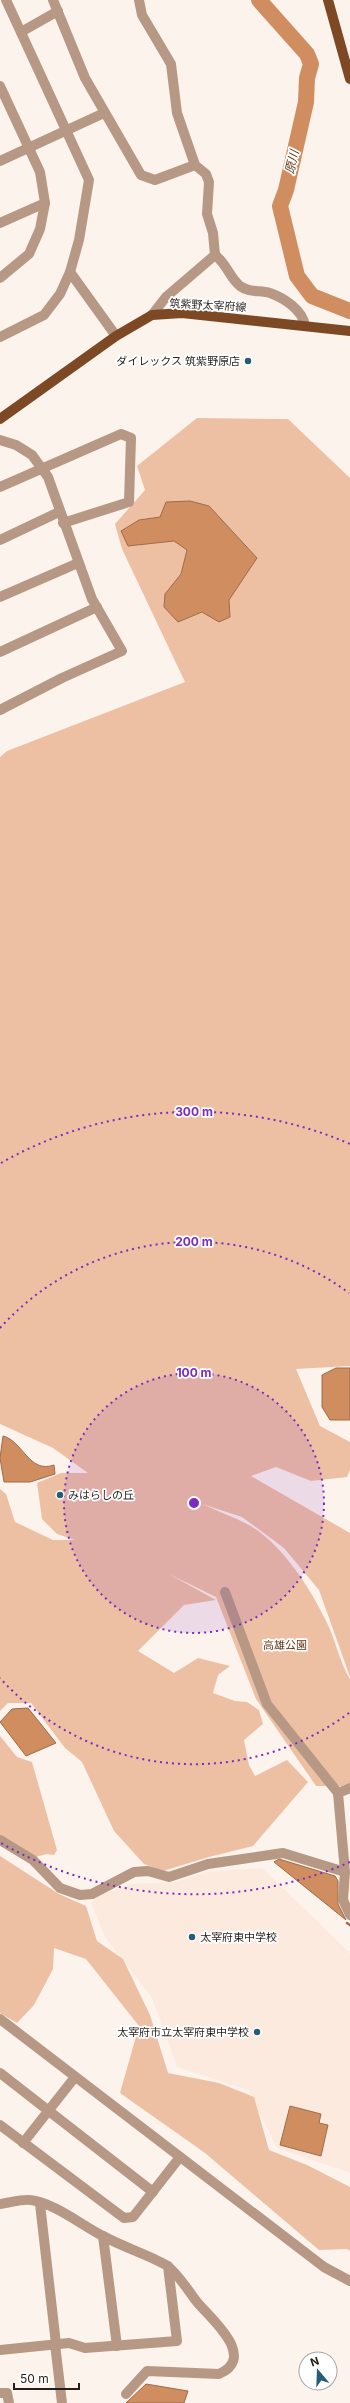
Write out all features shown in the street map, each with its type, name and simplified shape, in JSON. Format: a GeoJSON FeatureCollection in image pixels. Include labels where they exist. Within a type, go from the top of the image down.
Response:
{"type":"FeatureCollection","features":[{"type":"Feature","properties":{"kind":"main road"},"geometry":{"type":"LineString","coordinates":[[328,0],[350,79]]}},
{"type":"Feature","properties":{"kind":"main road","name":"筑紫野太宰府線"},"geometry":{"type":"LineString","coordinates":[[0,419],[116,336],[152,315],[182,313],[350,331]]}},
{"type":"Feature","properties":{"kind":"street"},"geometry":{"type":"LineString","coordinates":[[0,337],[44,315],[60,294],[70,272],[79,240],[89,180],[6,0]]}},
{"type":"Feature","properties":{"kind":"street"},"geometry":{"type":"LineString","coordinates":[[53,0],[85,78],[141,176],[155,180],[195,165]]}},
{"type":"Feature","properties":{"kind":"street"},"geometry":{"type":"LineString","coordinates":[[140,0],[142,15],[171,64],[176,113],[195,165],[206,174],[209,182],[208,214],[213,233],[215,254],[224,261],[235,281],[241,287],[250,291],[269,293],[291,304],[304,320],[305,326]]}},
{"type":"Feature","properties":{"kind":"street"},"geometry":{"type":"LineString","coordinates":[[21,32],[58,11]]}},
{"type":"Feature","properties":{"kind":"street"},"geometry":{"type":"LineString","coordinates":[[0,86],[4,106],[29,148],[40,172],[45,203],[40,228],[29,254],[0,278]]}},
{"type":"Feature","properties":{"kind":"street"},"geometry":{"type":"LineString","coordinates":[[0,161],[104,113]]}},
{"type":"Feature","properties":{"kind":"street"},"geometry":{"type":"LineString","coordinates":[[0,223],[45,203]]}},
{"type":"Feature","properties":{"kind":"street"},"geometry":{"type":"LineString","coordinates":[[152,315],[166,297],[215,254]]}},
{"type":"Feature","properties":{"kind":"street"},"geometry":{"type":"LineString","coordinates":[[70,272],[116,336]]}},
{"type":"Feature","properties":{"kind":"street"},"geometry":{"type":"LineString","coordinates":[[0,487],[121,434],[131,438],[129,502],[63,523]]}},
{"type":"Feature","properties":{"kind":"street"},"geometry":{"type":"LineString","coordinates":[[0,440],[16,445],[32,455],[48,477],[78,563],[97,607],[122,651],[62,678],[0,710]]}},
{"type":"Feature","properties":{"kind":"street"},"geometry":{"type":"LineString","coordinates":[[0,540],[59,512]]}},
{"type":"Feature","properties":{"kind":"street"},"geometry":{"type":"LineString","coordinates":[[0,597],[78,563]]}},
{"type":"Feature","properties":{"kind":"street"},"geometry":{"type":"LineString","coordinates":[[0,652],[97,607]]}},
{"type":"Feature","properties":{"kind":"street"},"geometry":{"type":"LineString","coordinates":[[225,1592],[268,1704],[338,1793],[344,1872],[343,1900],[350,1915]]}},
{"type":"Feature","properties":{"kind":"street"},"geometry":{"type":"LineString","coordinates":[[338,1793],[350,1788]]}},
{"type":"Feature","properties":{"kind":"street"},"geometry":{"type":"LineString","coordinates":[[0,1840],[33,1860],[60,1888],[80,1895],[92,1894],[134,1872],[148,1871],[169,1877],[208,1864],[284,1853],[344,1872]]}},
{"type":"Feature","properties":{"kind":"street"},"geometry":{"type":"LineString","coordinates":[[0,2019],[324,2267],[350,2281]]}},
{"type":"Feature","properties":{"kind":"street"},"geometry":{"type":"LineString","coordinates":[[0,2073],[152,2192]]}},
{"type":"Feature","properties":{"kind":"street"},"geometry":{"type":"LineString","coordinates":[[23,2143],[75,2077]]}},
{"type":"Feature","properties":{"kind":"street"},"geometry":{"type":"LineString","coordinates":[[0,2125],[124,2218],[133,2217],[180,2156]]}},
{"type":"Feature","properties":{"kind":"street"},"geometry":{"type":"LineString","coordinates":[[0,2204],[30,2200],[67,2214],[103,2236],[168,2266],[229,2337],[232,2348],[232,2364],[229,2368],[219,2374],[147,2371],[126,2394]]}},
{"type":"Feature","properties":{"kind":"street"},"geometry":{"type":"LineString","coordinates":[[40,2204],[62,2403]]}},
{"type":"Feature","properties":{"kind":"street"},"geometry":{"type":"LineString","coordinates":[[103,2236],[117,2346]]}},
{"type":"Feature","properties":{"kind":"street"},"geometry":{"type":"LineString","coordinates":[[0,2350],[69,2343],[85,2348],[177,2341],[168,2266]]}},
{"type":"Feature","properties":{"kind":"street"},"geometry":{"type":"LineString","coordinates":[[0,2393],[7,2392],[9,2403]]}},
{"type":"Feature","properties":{"kind":"shaded area"},"geometry":{"type":"Polygon","coordinates":[[[190,501],[209,506],[257,558],[229,600],[230,617],[219,622],[202,612],[178,622],[164,607],[165,594],[181,574],[187,550],[174,541],[128,546],[121,531],[139,520],[160,517],[166,502],[190,501]]]}},
{"type":"Feature","properties":{"kind":"shaded area"},"geometry":{"type":"Polygon","coordinates":[[[336,1368],[350,1368],[350,1420],[330,1420],[322,1407],[322,1375],[336,1368]]]}},
{"type":"Feature","properties":{"kind":"shaded area"},"geometry":{"type":"Polygon","coordinates":[[[3,1436],[10,1439],[38,1465],[45,1467],[54,1465],[55,1474],[30,1482],[4,1482],[0,1458],[3,1436]]]}},
{"type":"Feature","properties":{"kind":"shaded area"},"geometry":{"type":"Polygon","coordinates":[[[28,1708],[56,1743],[26,1756],[0,1722],[12,1709],[28,1708]]]}},
{"type":"Feature","properties":{"kind":"shaded area"},"geometry":{"type":"Polygon","coordinates":[[[279,1859],[335,1876],[338,1881],[338,1904],[346,1920],[274,1862],[279,1859]]]}},
{"type":"Feature","properties":{"kind":"shaded area","name":"太宰府市立太宰府東中学校"},"geometry":{"type":"Polygon","coordinates":[[[262,1868],[350,1953],[350,2173],[277,2148],[248,2090],[177,2067],[152,1998],[105,1937],[91,1903],[97,1896],[131,1884],[176,1882],[211,1871],[262,1868]]]}},
{"type":"Feature","properties":{"kind":"shaded area"},"geometry":{"type":"Polygon","coordinates":[[[290,2106],[321,2114],[319,2123],[328,2125],[321,2156],[280,2145],[290,2106]]]}},
{"type":"Feature","properties":{"kind":"shaded area"},"geometry":{"type":"Polygon","coordinates":[[[146,2384],[188,2391],[184,2403],[126,2403],[146,2384]]]}},
{"type":"Feature","properties":{"kind":"green space","name":"高雄公園"},"geometry":{"type":"Polygon","coordinates":[[[197,418],[288,419],[350,478],[350,1366],[296,1369],[320,1426],[350,1442],[350,1470],[347,1477],[311,1481],[276,1467],[251,1476],[350,1533],[350,1677],[319,1590],[284,1548],[242,1517],[202,1504],[237,1519],[261,1533],[284,1555],[313,1596],[330,1630],[350,1679],[350,1783],[342,1786],[316,1786],[256,1699],[216,1597],[169,1574],[216,1600],[184,1605],[138,1651],[174,1673],[198,1658],[230,1666],[218,1675],[213,1693],[235,1701],[247,1702],[259,1710],[263,1724],[244,1740],[249,1765],[255,1776],[287,1760],[308,1782],[253,1846],[163,1871],[144,1864],[114,1831],[82,1762],[65,1748],[31,1703],[8,1703],[0,1711],[0,1489],[6,1494],[15,1522],[53,1540],[75,1540],[57,1534],[42,1519],[37,1483],[61,1473],[88,1473],[53,1448],[0,1424],[0,757],[7,751],[185,682],[122,549],[115,524],[145,490],[137,466],[197,418]]]}},
{"type":"Feature","properties":{"kind":"green space"},"geometry":{"type":"Polygon","coordinates":[[[0,1736],[17,1757],[32,1762],[57,1850],[54,1855],[47,1854],[35,1857],[0,1836],[0,1736]]]}},
{"type":"Feature","properties":{"kind":"green space"},"geometry":{"type":"Polygon","coordinates":[[[0,1856],[59,1894],[86,1906],[97,1941],[123,1959],[150,2015],[168,2073],[219,2083],[254,2097],[269,2150],[307,2165],[350,2187],[350,2251],[347,2249],[319,2250],[205,2153],[120,2093],[139,2026],[86,1959],[54,1948],[53,1969],[34,2005],[17,2023],[0,2013],[0,1856]]]}},
{"type":"Feature","properties":{"kind":"waterway","name":"原川"},"geometry":{"type":"LineString","coordinates":[[259,0],[307,54],[311,64],[307,78],[306,102],[286,190],[280,206],[297,276],[312,296],[350,311]]}},
{"type":"Feature","properties":{"kind":"place","name":"ダイレックス 筑紫野原店"},"geometry":{"type":"Point","coordinates":[248,361]}},
{"type":"Feature","properties":{"kind":"place","name":"みはらしの丘"},"geometry":{"type":"Point","coordinates":[60,1495]}},
{"type":"Feature","properties":{"kind":"place","name":"太宰府東中学校"},"geometry":{"type":"Point","coordinates":[192,1937]}},
{"type":"Feature","properties":{"kind":"place","name":"太宰府市立太宰府東中学校"},"geometry":{"type":"Point","coordinates":[257,2032]}}]}
